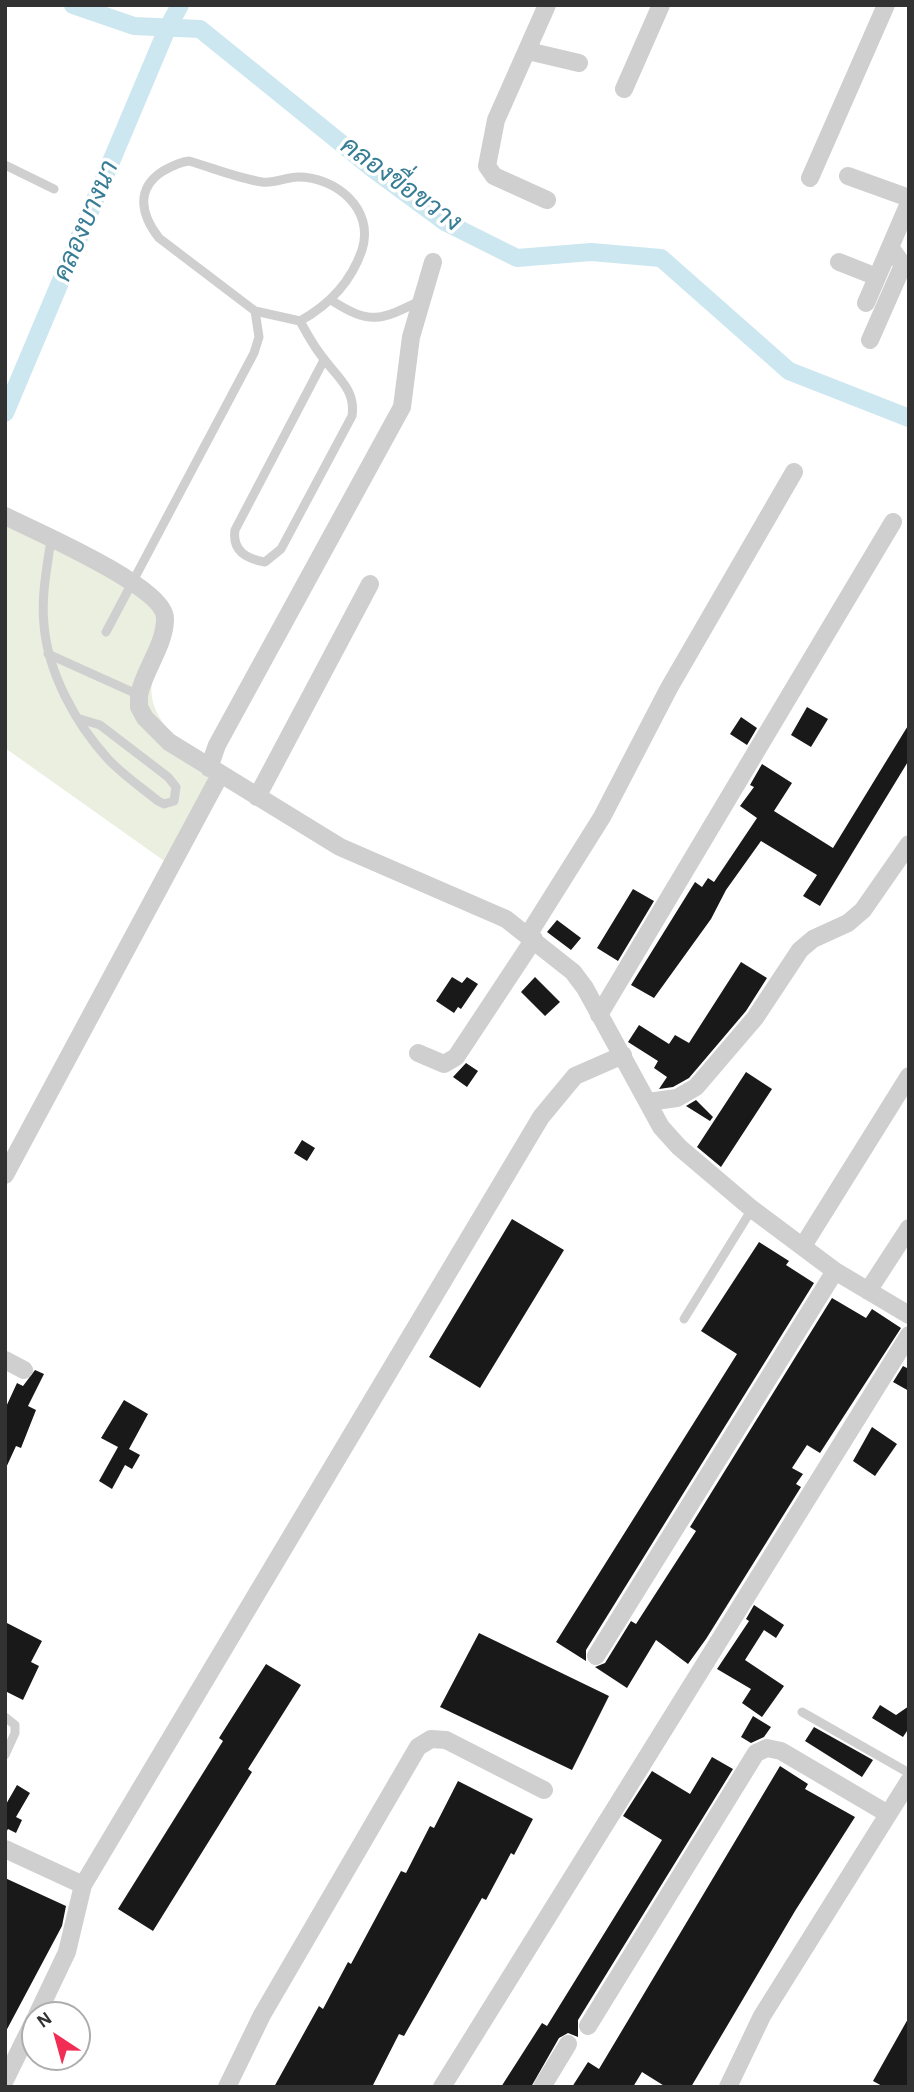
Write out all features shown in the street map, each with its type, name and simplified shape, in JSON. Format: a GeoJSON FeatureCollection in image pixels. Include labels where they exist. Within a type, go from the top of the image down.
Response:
{"type":"FeatureCollection","features":[{"type":"Feature","properties":{"kind":"street"},"geometry":{"type":"LineString","coordinates":[[547,5],[496,120],[487,166],[494,176],[547,200]]}},
{"type":"Feature","properties":{"kind":"street"},"geometry":{"type":"LineString","coordinates":[[624,89],[661,5]]}},
{"type":"Feature","properties":{"kind":"street"},"geometry":{"type":"LineString","coordinates":[[810,178],[886,5]]}},
{"type":"Feature","properties":{"kind":"street"},"geometry":{"type":"LineString","coordinates":[[528,51],[579,63]]}},
{"type":"Feature","properties":{"kind":"street"},"geometry":{"type":"LineString","coordinates":[[848,177],[909,200],[866,303]]}},
{"type":"Feature","properties":{"kind":"street"},"geometry":{"type":"LineString","coordinates":[[870,340],[903,265],[890,247]]}},
{"type":"Feature","properties":{"kind":"street"},"geometry":{"type":"LineString","coordinates":[[5,1175],[214,772],[217,745],[402,407],[411,337],[433,262]]}},
{"type":"Feature","properties":{"kind":"street"},"geometry":{"type":"LineString","coordinates":[[839,262],[877,277]]}},
{"type":"Feature","properties":{"kind":"street"},"geometry":{"type":"LineString","coordinates":[[418,1053],[444,1064],[456,1057],[603,817],[669,688],[794,472]]}},
{"type":"Feature","properties":{"kind":"street"},"geometry":{"type":"LineString","coordinates":[[5,516],[134,582],[159,602],[165,619],[139,695],[139,707],[153,730],[214,772],[340,847],[477,905],[531,937],[573,972],[662,1127],[679,1147],[752,1209],[835,1271],[909,1315]]}},
{"type":"Feature","properties":{"kind":"street"},"geometry":{"type":"LineString","coordinates":[[599,1015],[893,522]]}},
{"type":"Feature","properties":{"kind":"street"},"geometry":{"type":"LineString","coordinates":[[257,797],[370,584]]}},
{"type":"Feature","properties":{"kind":"street"},"geometry":{"type":"LineString","coordinates":[[648,1102],[677,1098],[701,1081],[755,1018],[800,950],[822,934],[848,923],[863,910],[909,844]]}},
{"type":"Feature","properties":{"kind":"street"},"geometry":{"type":"LineString","coordinates":[[44,2001],[67,1952],[83,1885],[541,1117],[575,1076],[623,1055]]}},
{"type":"Feature","properties":{"kind":"street"},"geometry":{"type":"LineString","coordinates":[[803,1245],[909,1076]]}},
{"type":"Feature","properties":{"kind":"street"},"geometry":{"type":"LineString","coordinates":[[868,1291],[909,1228]]}},
{"type":"Feature","properties":{"kind":"street"},"geometry":{"type":"LineString","coordinates":[[596,1656],[835,1271]]}},
{"type":"Feature","properties":{"kind":"street"},"geometry":{"type":"LineString","coordinates":[[442,2087],[909,1335]]}},
{"type":"Feature","properties":{"kind":"street"},"geometry":{"type":"LineString","coordinates":[[5,1360],[24,1370]]}},
{"type":"Feature","properties":{"kind":"street"},"geometry":{"type":"LineString","coordinates":[[227,2087],[262,2015],[418,1746],[431,1739],[446,1740],[544,1790]]}},
{"type":"Feature","properties":{"kind":"street"},"geometry":{"type":"LineString","coordinates":[[588,2026],[756,1753],[767,1748],[781,1751],[888,1814]]}},
{"type":"Feature","properties":{"kind":"street"},"geometry":{"type":"LineString","coordinates":[[728,2087],[762,2016],[909,1781]]}},
{"type":"Feature","properties":{"kind":"street"},"geometry":{"type":"LineString","coordinates":[[5,1849],[83,1885]]}},
{"type":"Feature","properties":{"kind":"street"},"geometry":{"type":"LineString","coordinates":[[542,2087],[568,2044]]}},
{"type":"Feature","properties":{"kind":"street"},"geometry":{"type":"LineString","coordinates":[[5,2080],[21,2047]]}},
{"type":"Feature","properties":{"kind":"lane"},"geometry":{"type":"LineString","coordinates":[[300,321],[331,300],[350,276],[363,248],[360,214],[349,195],[303,177],[264,183],[189,160],[159,174],[149,182],[143,196],[142,211],[159,239],[255,311],[300,321],[324,360],[350,392],[354,405],[352,416],[281,549],[265,562],[251,560],[238,550],[235,530],[324,360]]}},
{"type":"Feature","properties":{"kind":"lane"},"geometry":{"type":"LineString","coordinates":[[5,165],[54,189]]}},
{"type":"Feature","properties":{"kind":"lane"},"geometry":{"type":"LineString","coordinates":[[331,300],[355,316],[370,320],[395,313],[424,299]]}},
{"type":"Feature","properties":{"kind":"lane"},"geometry":{"type":"LineString","coordinates":[[106,632],[254,353],[259,337],[255,311]]}},
{"type":"Feature","properties":{"kind":"lane"},"geometry":{"type":"LineString","coordinates":[[51,539],[43,590],[48,654],[65,696],[80,719],[110,761],[158,801],[164,804],[174,801],[176,787],[168,777],[100,724],[80,719]]}},
{"type":"Feature","properties":{"kind":"lane"},"geometry":{"type":"LineString","coordinates":[[48,654],[139,695]]}},
{"type":"Feature","properties":{"kind":"lane"},"geometry":{"type":"LineString","coordinates":[[684,1319],[752,1209]]}},
{"type":"Feature","properties":{"kind":"lane"},"geometry":{"type":"LineString","coordinates":[[802,1712],[909,1773]]}},
{"type":"Feature","properties":{"kind":"lane"},"geometry":{"type":"LineString","coordinates":[[5,1717],[15,1725],[15,1733],[5,1755]]}},
{"type":"Feature","properties":{"kind":"shaded area"},"geometry":{"type":"Polygon","coordinates":[[[5,515],[158,591],[171,608],[173,624],[152,682],[152,699],[159,717],[176,738],[195,753],[231,774],[177,870],[5,748],[5,515]]]}},
{"type":"Feature","properties":{"kind":"building"},"geometry":{"type":"Polygon","coordinates":[[[807,707],[828,719],[811,747],[791,735],[807,707]]]}},
{"type":"Feature","properties":{"kind":"building"},"geometry":{"type":"Polygon","coordinates":[[[741,717],[757,728],[747,745],[730,734],[741,717]]]}},
{"type":"Feature","properties":{"kind":"building"},"geometry":{"type":"Polygon","coordinates":[[[909,724],[909,760],[820,906],[803,896],[817,875],[761,841],[726,890],[711,919],[654,998],[631,985],[695,882],[702,887],[708,878],[714,882],[757,818],[740,806],[754,787],[750,785],[762,764],[792,783],[774,811],[833,848],[909,724]]]}},
{"type":"Feature","properties":{"kind":"building"},"geometry":{"type":"Polygon","coordinates":[[[633,889],[654,901],[618,961],[597,948],[633,889]]]}},
{"type":"Feature","properties":{"kind":"building"},"geometry":{"type":"Polygon","coordinates":[[[557,920],[581,938],[571,950],[547,932],[557,920]]]}},
{"type":"Feature","properties":{"kind":"building"},"geometry":{"type":"Polygon","coordinates":[[[741,962],[767,978],[746,1011],[689,1078],[673,1087],[659,1089],[667,1077],[654,1068],[658,1061],[628,1042],[639,1025],[669,1044],[675,1035],[689,1043],[741,962]]]}},
{"type":"Feature","properties":{"kind":"building"},"geometry":{"type":"Polygon","coordinates":[[[452,977],[462,983],[467,977],[478,984],[461,1009],[458,1007],[454,1013],[436,1001],[452,977]]]}},
{"type":"Feature","properties":{"kind":"building"},"geometry":{"type":"Polygon","coordinates":[[[535,977],[560,1002],[545,1016],[521,992],[535,977]]]}},
{"type":"Feature","properties":{"kind":"building"},"geometry":{"type":"Polygon","coordinates":[[[466,1063],[478,1071],[467,1087],[453,1077],[466,1063]]]}},
{"type":"Feature","properties":{"kind":"building"},"geometry":{"type":"Polygon","coordinates":[[[746,1072],[772,1089],[721,1167],[697,1147],[746,1072]]]}},
{"type":"Feature","properties":{"kind":"building"},"geometry":{"type":"Polygon","coordinates":[[[696,1100],[713,1117],[710,1121],[686,1106],[696,1100]]]}},
{"type":"Feature","properties":{"kind":"building"},"geometry":{"type":"Polygon","coordinates":[[[302,1140],[315,1148],[307,1161],[294,1153],[302,1140]]]}},
{"type":"Feature","properties":{"kind":"building"},"geometry":{"type":"Polygon","coordinates":[[[512,1219],[564,1250],[480,1388],[429,1357],[512,1219]]]}},
{"type":"Feature","properties":{"kind":"building"},"geometry":{"type":"Polygon","coordinates":[[[759,1242],[789,1261],[786,1265],[814,1283],[586,1650],[586,1661],[556,1642],[737,1354],[701,1331],[759,1242]]]}},
{"type":"Feature","properties":{"kind":"building"},"geometry":{"type":"Polygon","coordinates":[[[832,1298],[866,1318],[872,1309],[901,1328],[820,1453],[807,1445],[792,1468],[803,1474],[796,1484],[801,1487],[688,1664],[656,1640],[627,1688],[595,1667],[605,1663],[631,1621],[636,1624],[696,1531],[690,1527],[832,1298]]]}},
{"type":"Feature","properties":{"kind":"building"},"geometry":{"type":"Polygon","coordinates":[[[903,1366],[909,1369],[909,1391],[893,1382],[903,1366]]]}},
{"type":"Feature","properties":{"kind":"building"},"geometry":{"type":"Polygon","coordinates":[[[35,1370],[44,1374],[28,1406],[36,1410],[21,1448],[16,1446],[5,1470],[5,1409],[17,1383],[23,1386],[35,1370]]]}},
{"type":"Feature","properties":{"kind":"building"},"geometry":{"type":"Polygon","coordinates":[[[124,1400],[148,1414],[129,1449],[140,1455],[132,1469],[125,1465],[112,1489],[99,1481],[118,1447],[101,1438],[124,1400]]]}},
{"type":"Feature","properties":{"kind":"building"},"geometry":{"type":"Polygon","coordinates":[[[872,1427],[897,1444],[875,1476],[853,1461],[872,1427]]]}},
{"type":"Feature","properties":{"kind":"building"},"geometry":{"type":"Polygon","coordinates":[[[754,1605],[784,1625],[776,1638],[764,1630],[745,1660],[784,1686],[762,1717],[742,1703],[751,1689],[717,1669],[749,1621],[746,1619],[754,1605]]]}},
{"type":"Feature","properties":{"kind":"building"},"geometry":{"type":"Polygon","coordinates":[[[5,1622],[42,1641],[31,1662],[39,1666],[23,1700],[5,1691],[5,1622]]]}},
{"type":"Feature","properties":{"kind":"building"},"geometry":{"type":"Polygon","coordinates":[[[479,1633],[609,1696],[572,1770],[440,1707],[479,1633]]]}},
{"type":"Feature","properties":{"kind":"building"},"geometry":{"type":"Polygon","coordinates":[[[266,1664],[301,1685],[248,1769],[252,1772],[153,1931],[118,1909],[223,1741],[219,1738],[266,1664]]]}},
{"type":"Feature","properties":{"kind":"building"},"geometry":{"type":"Polygon","coordinates":[[[880,1705],[896,1715],[909,1706],[909,1728],[903,1737],[872,1718],[880,1705]]]}},
{"type":"Feature","properties":{"kind":"building"},"geometry":{"type":"Polygon","coordinates":[[[753,1716],[771,1727],[764,1737],[751,1743],[741,1737],[753,1716]]]}},
{"type":"Feature","properties":{"kind":"building"},"geometry":{"type":"Polygon","coordinates":[[[814,1727],[873,1760],[862,1777],[805,1741],[814,1727]]]}},
{"type":"Feature","properties":{"kind":"building"},"geometry":{"type":"Polygon","coordinates":[[[712,1757],[733,1769],[578,2020],[578,2037],[568,2033],[559,2038],[531,2087],[501,2087],[542,2023],[547,2026],[662,1840],[623,1816],[652,1771],[690,1794],[712,1757]]]}},
{"type":"Feature","properties":{"kind":"building"},"geometry":{"type":"Polygon","coordinates":[[[780,1766],[808,1784],[805,1789],[855,1817],[795,1911],[691,2087],[666,2087],[642,2072],[633,2087],[572,2087],[588,2062],[599,2069],[780,1766]]]}},
{"type":"Feature","properties":{"kind":"building"},"geometry":{"type":"Polygon","coordinates":[[[458,1781],[533,1819],[514,1855],[511,1853],[486,1900],[482,1898],[404,2036],[399,2034],[372,2087],[274,2087],[319,2006],[323,2009],[348,1962],[351,1964],[401,1871],[406,1873],[430,1826],[434,1828],[458,1781]]]}},
{"type":"Feature","properties":{"kind":"building"},"geometry":{"type":"Polygon","coordinates":[[[17,1785],[30,1793],[16,1817],[22,1820],[16,1833],[8,1829],[5,1834],[5,1806],[17,1785]]]}},
{"type":"Feature","properties":{"kind":"building"},"geometry":{"type":"Polygon","coordinates":[[[5,1878],[66,1906],[62,1926],[5,2033],[5,1878]]]}},
{"type":"Feature","properties":{"kind":"building"},"geometry":{"type":"Polygon","coordinates":[[[909,2017],[909,2087],[884,2087],[873,2081],[909,2017]]]}},
{"type":"Feature","properties":{"kind":"waterway","name":"คลองขื่อขวาง"},"geometry":{"type":"LineString","coordinates":[[73,5],[134,26],[200,29],[373,169],[445,222],[517,258],[591,252],[661,258],[789,371],[909,418]]}},
{"type":"Feature","properties":{"kind":"waterway","name":"คลองบางนา"},"geometry":{"type":"LineString","coordinates":[[5,413],[167,29],[180,5]]}}]}
